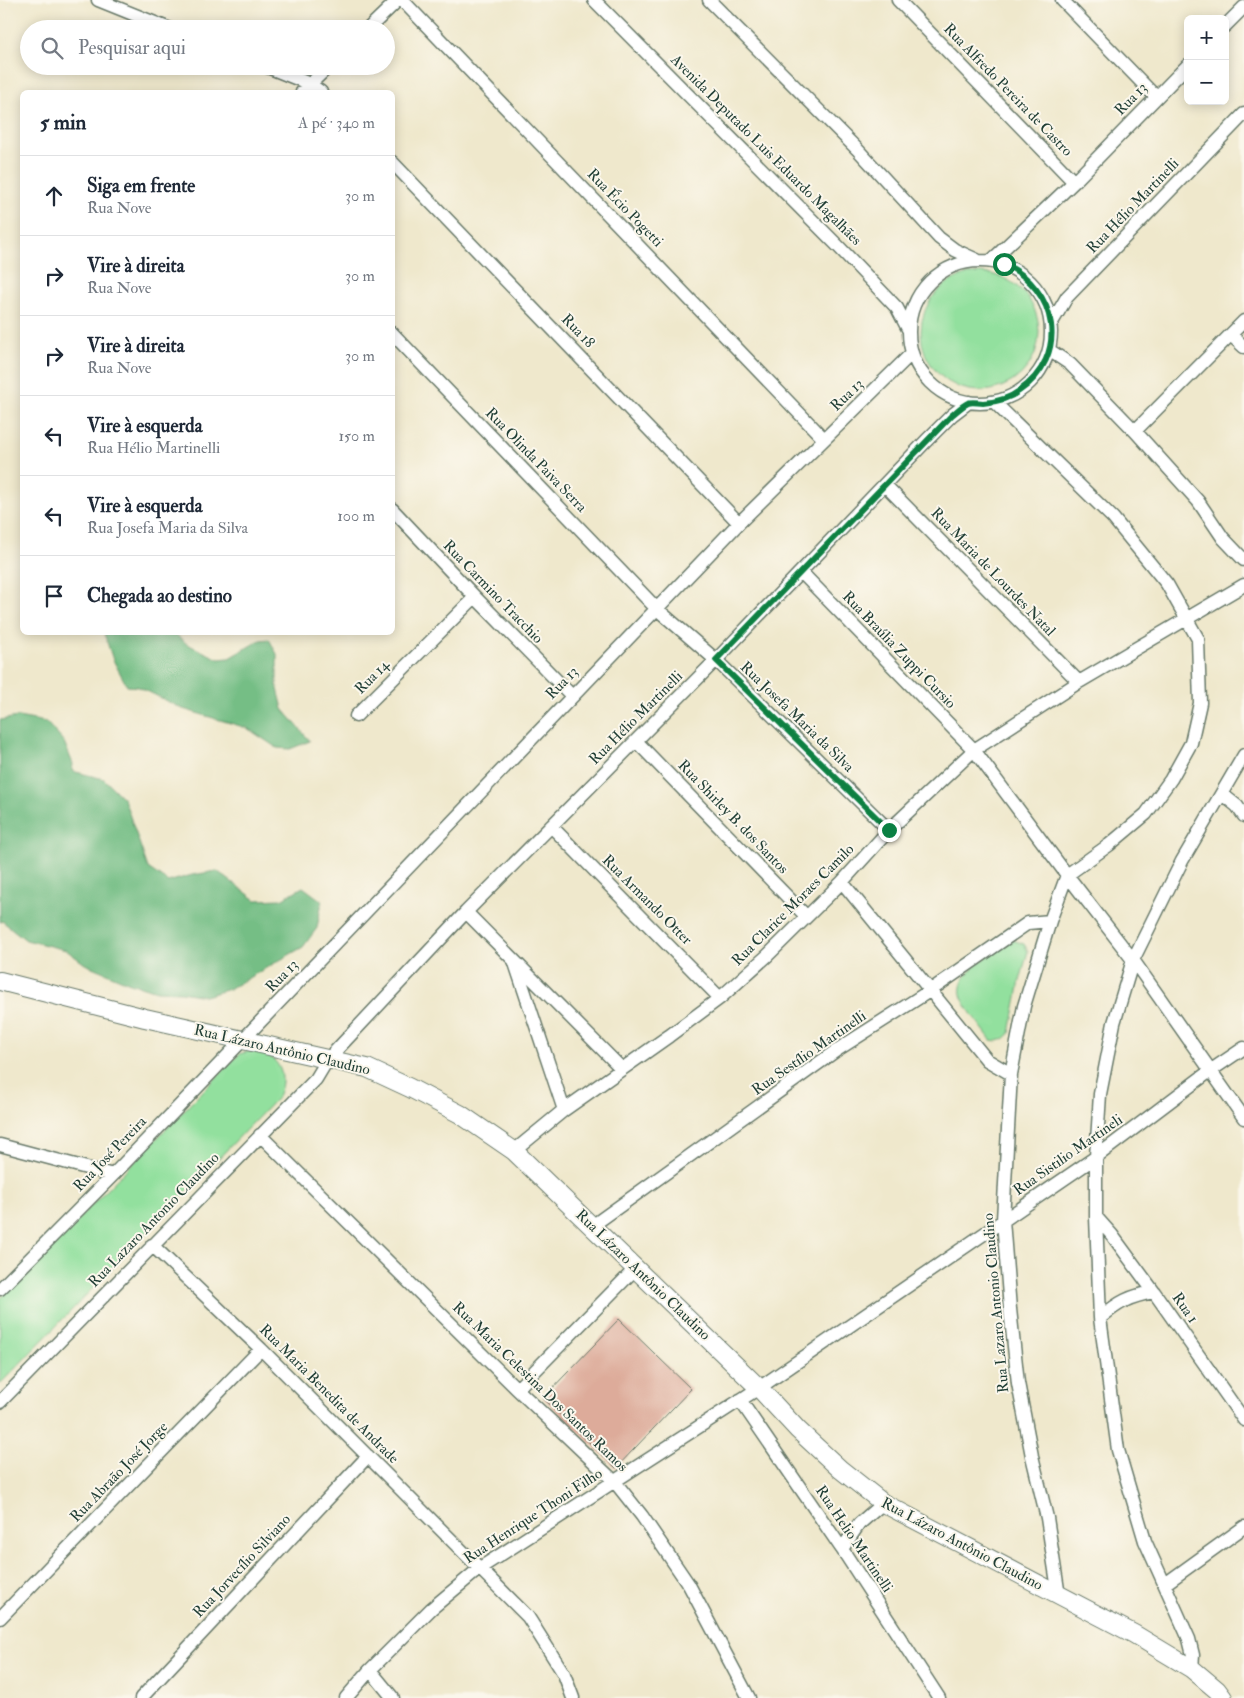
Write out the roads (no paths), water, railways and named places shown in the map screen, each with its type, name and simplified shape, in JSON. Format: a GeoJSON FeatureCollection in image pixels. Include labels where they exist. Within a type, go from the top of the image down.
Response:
{"type":"FeatureCollection","features":[{"type":"Feature","properties":{"kind":"main road","name":"Rua Lázaro Antônio Claudino"},"geometry":{"type":"LineString","coordinates":[[0,981],[242,1041],[367,1068],[460,1114],[514,1151],[759,1388],[798,1430],[840,1469],[883,1503],[1134,1634],[1192,1669],[1217,1690],[1223,1698]]}},
{"type":"Feature","properties":{"kind":"street"},"geometry":{"type":"LineString","coordinates":[[98,0],[148,20]]}},
{"type":"Feature","properties":{"kind":"street"},"geometry":{"type":"LineString","coordinates":[[377,20],[398,0]]}},
{"type":"Feature","properties":{"kind":"street","name":"Rua Écio Pogetti"},"geometry":{"type":"LineString","coordinates":[[402,0],[824,439]]}},
{"type":"Feature","properties":{"kind":"street","name":"Avenida Deputado Luis Eduardo Magalhães"},"geometry":{"type":"LineString","coordinates":[[594,0],[838,246],[897,308],[908,329]]}},
{"type":"Feature","properties":{"kind":"street"},"geometry":{"type":"LineString","coordinates":[[709,0],[857,149],[939,238],[955,250],[978,260]]}},
{"type":"Feature","properties":{"kind":"street","name":"Rua Alfredo Pereira de Castro"},"geometry":{"type":"LineString","coordinates":[[898,0],[1074,182]]}},
{"type":"Feature","properties":{"kind":"street"},"geometry":{"type":"LineString","coordinates":[[1062,0],[1156,97]]}},
{"type":"Feature","properties":{"kind":"street"},"geometry":{"type":"LineString","coordinates":[[1229,22],[1244,7]]}},
{"type":"Feature","properties":{"kind":"street","name":"Rua 13"},"geometry":{"type":"LineString","coordinates":[[991,261],[1074,182],[1184,69]]}},
{"type":"Feature","properties":{"kind":"street"},"geometry":{"type":"LineString","coordinates":[[281,75],[306,88],[320,75]]}},
{"type":"Feature","properties":{"kind":"street","name":"Rua Hélio Martinelli"},"geometry":{"type":"LineString","coordinates":[[1051,324],[1067,297],[1244,114]]}},
{"type":"Feature","properties":{"kind":"street","name":"Rua 18"},"geometry":{"type":"LineString","coordinates":[[395,165],[739,523]]}},
{"type":"Feature","properties":{"kind":"street"},"geometry":{"type":"LineString","coordinates":[[978,260],[991,261],[1016,270],[1031,282],[1043,298],[1051,324],[1049,350],[1037,375],[1018,392],[994,402],[956,400],[934,387],[918,367],[911,354],[908,329],[915,303],[930,281],[952,266],[978,260]]}},
{"type":"Feature","properties":{"kind":"street"},"geometry":{"type":"LineString","coordinates":[[1135,431],[1244,321]]}},
{"type":"Feature","properties":{"kind":"street"},"geometry":{"type":"LineString","coordinates":[[1231,335],[1244,347]]}},
{"type":"Feature","properties":{"kind":"street","name":"Rua Olinda Paiva Serra"},"geometry":{"type":"LineString","coordinates":[[395,336],[657,609]]}},
{"type":"Feature","properties":{"kind":"street"},"geometry":{"type":"LineString","coordinates":[[1049,350],[1070,364],[1135,431],[1198,501],[1223,538],[1244,560]]}},
{"type":"Feature","properties":{"kind":"street","name":"Rua 13"},"geometry":{"type":"LineString","coordinates":[[242,1041],[739,523],[911,354]]}},
{"type":"Feature","properties":{"kind":"street","name":"Rua Hélio Martinelli"},"geometry":{"type":"LineString","coordinates":[[328,1059],[466,912],[636,742],[952,415],[969,402]]}},
{"type":"Feature","properties":{"kind":"street"},"geometry":{"type":"LineString","coordinates":[[994,402],[1113,518],[1167,584],[1188,618],[1198,639],[1200,703],[1191,743],[1170,779],[1146,814],[1109,845],[1067,876]]}},
{"type":"Feature","properties":{"kind":"street","name":"Rua Maria de Lourdes Natal"},"geometry":{"type":"LineString","coordinates":[[885,485],[1078,682]]}},
{"type":"Feature","properties":{"kind":"street","name":"Rua Carmino Tracchio"},"geometry":{"type":"LineString","coordinates":[[395,511],[475,597],[572,696]]}},
{"type":"Feature","properties":{"kind":"street","name":"Rua Braúlia Zuppi Cursio"},"geometry":{"type":"LineString","coordinates":[[801,572],[974,750]]}},
{"type":"Feature","properties":{"kind":"street","name":"Rua Clarice Moraes Camilo"},"geometry":{"type":"LineString","coordinates":[[514,1151],[564,1110],[720,998],[767,956],[842,882],[889,830],[974,750],[1078,682],[1244,584]]}},
{"type":"Feature","properties":{"kind":"street","name":"Rua 14"},"geometry":{"type":"LineString","coordinates":[[356,716],[475,597]]}},
{"type":"Feature","properties":{"kind":"street","name":"Rua Josefa Maria da Silva"},"geometry":{"type":"LineString","coordinates":[[657,609],[716,660],[889,830]]}},
{"type":"Feature","properties":{"kind":"street","name":"Rua Shirley B. dos Santos"},"geometry":{"type":"LineString","coordinates":[[636,742],[806,916]]}},
{"type":"Feature","properties":{"kind":"street"},"geometry":{"type":"LineString","coordinates":[[974,750],[1067,876],[1133,960],[1244,1118]]}},
{"type":"Feature","properties":{"kind":"street"},"geometry":{"type":"LineString","coordinates":[[1192,1669],[1193,1655],[1189,1639],[1145,1541],[1118,1450],[1100,1318],[1096,1157],[1100,1094],[1114,1023],[1133,960],[1182,862],[1244,755]]}},
{"type":"Feature","properties":{"kind":"street"},"geometry":{"type":"LineString","coordinates":[[1222,794],[1244,816]]}},
{"type":"Feature","properties":{"kind":"street","name":"Rua Armando Otter"},"geometry":{"type":"LineString","coordinates":[[551,826],[720,998]]}},
{"type":"Feature","properties":{"kind":"street","name":"Rua Lazaro Antonio Claudino"},"geometry":{"type":"LineString","coordinates":[[1059,1596],[1047,1518],[1032,1456],[1018,1383],[1003,1220],[1011,1074],[1024,1006],[1050,921],[1067,876]]}},
{"type":"Feature","properties":{"kind":"street"},"geometry":{"type":"LineString","coordinates":[[842,882],[932,990],[987,1060],[1011,1074]]}},
{"type":"Feature","properties":{"kind":"street"},"geometry":{"type":"LineString","coordinates":[[466,912],[622,1069]]}},
{"type":"Feature","properties":{"kind":"street","name":"Rua Sestílio Martinelli"},"geometry":{"type":"LineString","coordinates":[[592,1226],[838,1050],[932,990],[1028,923],[1050,921]]}},
{"type":"Feature","properties":{"kind":"street"},"geometry":{"type":"LineString","coordinates":[[514,959],[564,1110]]}},
{"type":"Feature","properties":{"kind":"street","name":"Rua José Pereira"},"geometry":{"type":"LineString","coordinates":[[0,1289],[242,1041]]}},
{"type":"Feature","properties":{"kind":"street","name":"Rua Sistilio Martineli"},"geometry":{"type":"LineString","coordinates":[[759,1388],[1096,1157],[1210,1070],[1244,1048]]}},
{"type":"Feature","properties":{"kind":"street","name":"Rua Lazaro Antonio Claudino"},"geometry":{"type":"LineString","coordinates":[[0,1402],[316,1079],[328,1059]]}},
{"type":"Feature","properties":{"kind":"street","name":"Rua Maria Celestina Dos Santos Ramos"},"geometry":{"type":"LineString","coordinates":[[260,1135],[517,1389],[615,1482],[642,1516],[689,1585],[749,1698]]}},
{"type":"Feature","properties":{"kind":"street"},"geometry":{"type":"LineString","coordinates":[[0,1145],[113,1175]]}},
{"type":"Feature","properties":{"kind":"street","name":"Rua 1"},"geometry":{"type":"LineString","coordinates":[[1096,1217],[1112,1234],[1244,1420]]}},
{"type":"Feature","properties":{"kind":"street","name":"Rua Maria Benedita de Andrade"},"geometry":{"type":"LineString","coordinates":[[152,1245],[261,1349],[528,1617],[564,1674],[573,1698]]}},
{"type":"Feature","properties":{"kind":"street"},"geometry":{"type":"LineString","coordinates":[[517,1389],[636,1268]]}},
{"type":"Feature","properties":{"kind":"street"},"geometry":{"type":"LineString","coordinates":[[1100,1318],[1126,1299],[1138,1294],[1154,1292]]}},
{"type":"Feature","properties":{"kind":"street","name":"Rua Abraão José Jorge"},"geometry":{"type":"LineString","coordinates":[[0,1618],[261,1349]]}},
{"type":"Feature","properties":{"kind":"street","name":"Rua Henrique Thoni Filho"},"geometry":{"type":"LineString","coordinates":[[346,1698],[370,1670],[431,1609],[480,1568],[759,1388]]}},
{"type":"Feature","properties":{"kind":"street","name":"Rua Helio Martinelli"},"geometry":{"type":"LineString","coordinates":[[740,1400],[842,1549],[940,1698]]}},
{"type":"Feature","properties":{"kind":"street","name":"Rua Jorvecílio Silviano"},"geometry":{"type":"LineString","coordinates":[[141,1698],[368,1456]]}},
{"type":"Feature","properties":{"kind":"street"},"geometry":{"type":"LineString","coordinates":[[842,1549],[859,1524],[883,1503]]}},
{"type":"Feature","properties":{"kind":"street"},"geometry":{"type":"LineString","coordinates":[[1165,1584],[1244,1527]]}},
{"type":"Feature","properties":{"kind":"street"},"geometry":{"type":"LineString","coordinates":[[370,1670],[393,1698]]}}]}
